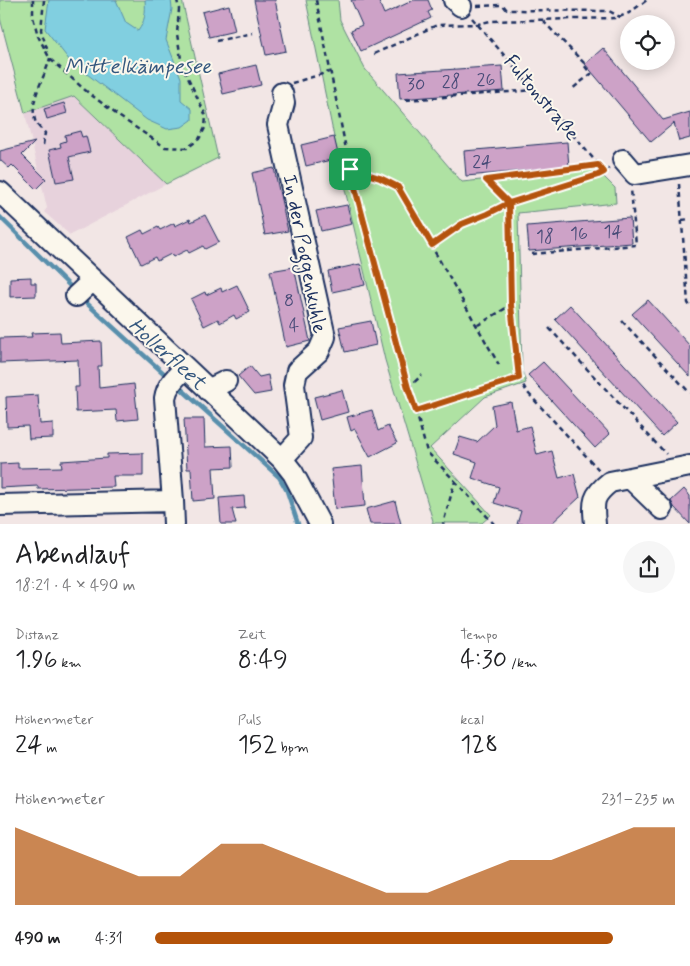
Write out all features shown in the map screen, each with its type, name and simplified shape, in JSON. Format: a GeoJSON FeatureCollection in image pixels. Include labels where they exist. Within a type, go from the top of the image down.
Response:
{"type":"FeatureCollection","features":[{"type":"Feature","properties":{"kind":"street","name":"In der Poggenkuhle"},"geometry":{"type":"LineString","coordinates":[[282,93],[284,103],[278,125],[325,337],[319,352],[297,371],[294,385],[301,438],[282,459]]}},
{"type":"Feature","properties":{"kind":"street"},"geometry":{"type":"LineString","coordinates":[[629,167],[684,166]]}},
{"type":"Feature","properties":{"kind":"street"},"geometry":{"type":"LineString","coordinates":[[0,192],[83,290],[177,377],[217,386],[293,473],[320,524]]}},
{"type":"Feature","properties":{"kind":"street"},"geometry":{"type":"LineString","coordinates":[[174,524],[165,412],[166,391],[177,377]]}},
{"type":"Feature","properties":{"kind":"street"},"geometry":{"type":"LineString","coordinates":[[595,524],[593,502],[600,490],[610,482],[685,467]]}},
{"type":"Feature","properties":{"kind":"street"},"geometry":{"type":"LineString","coordinates":[[630,478],[662,509]]}},
{"type":"Feature","properties":{"kind":"street"},"geometry":{"type":"LineString","coordinates":[[0,505],[173,502]]}},
{"type":"Feature","properties":{"kind":"path"},"geometry":{"type":"LineString","coordinates":[[33,0],[33,17],[38,36],[50,59],[84,90],[165,147],[187,148],[199,140],[205,128],[206,116],[182,65],[176,34],[179,9],[177,0]]}},
{"type":"Feature","properties":{"kind":"path"},"geometry":{"type":"LineString","coordinates":[[43,145],[45,133],[35,122],[34,104],[50,59],[41,30],[44,0]]}},
{"type":"Feature","properties":{"kind":"path"},"geometry":{"type":"LineString","coordinates":[[316,0],[350,169],[408,388],[427,452],[494,524]]}},
{"type":"Feature","properties":{"kind":"path"},"geometry":{"type":"LineString","coordinates":[[626,15],[647,0]]}},
{"type":"Feature","properties":{"kind":"path"},"geometry":{"type":"LineString","coordinates":[[457,3],[504,5],[507,10],[608,11],[620,17]]}},
{"type":"Feature","properties":{"kind":"path"},"geometry":{"type":"LineString","coordinates":[[374,54],[437,25],[478,24],[490,21],[620,18]]}},
{"type":"Feature","properties":{"kind":"path"},"geometry":{"type":"LineString","coordinates":[[542,20],[585,64],[591,74],[572,89]]}},
{"type":"Feature","properties":{"kind":"path","name":"Fultonstraße"},"geometry":{"type":"LineString","coordinates":[[478,24],[604,172]]}},
{"type":"Feature","properties":{"kind":"path"},"geometry":{"type":"LineString","coordinates":[[216,41],[252,33]]}},
{"type":"Feature","properties":{"kind":"path"},"geometry":{"type":"LineString","coordinates":[[282,93],[293,82],[329,72]]}},
{"type":"Feature","properties":{"kind":"path"},"geometry":{"type":"LineString","coordinates":[[406,100],[535,90]]}},
{"type":"Feature","properties":{"kind":"path"},"geometry":{"type":"LineString","coordinates":[[598,165],[486,180],[509,203],[511,305],[519,378],[527,392],[610,482]]}},
{"type":"Feature","properties":{"kind":"path"},"geometry":{"type":"LineString","coordinates":[[684,166],[682,220],[688,303],[690,306]]}},
{"type":"Feature","properties":{"kind":"path"},"geometry":{"type":"LineString","coordinates":[[432,245],[462,224],[509,203],[604,172],[629,167],[636,245],[532,254]]}},
{"type":"Feature","properties":{"kind":"path"},"geometry":{"type":"LineString","coordinates":[[350,169],[380,178],[398,187],[499,365]]}},
{"type":"Feature","properties":{"kind":"path"},"geometry":{"type":"LineString","coordinates":[[682,220],[690,219]]}},
{"type":"Feature","properties":{"kind":"path"},"geometry":{"type":"LineString","coordinates":[[478,325],[511,305]]}},
{"type":"Feature","properties":{"kind":"path"},"geometry":{"type":"LineString","coordinates":[[622,321],[690,394]]}},
{"type":"Feature","properties":{"kind":"path"},"geometry":{"type":"LineString","coordinates":[[549,328],[685,467]]}},
{"type":"Feature","properties":{"kind":"path"},"geometry":{"type":"LineString","coordinates":[[408,388],[422,374]]}},
{"type":"Feature","properties":{"kind":"path"},"geometry":{"type":"LineString","coordinates":[[416,411],[519,378]]}},
{"type":"Feature","properties":{"kind":"path"},"geometry":{"type":"LineString","coordinates":[[443,524],[455,481]]}},
{"type":"Feature","properties":{"kind":"shaded area"},"geometry":{"type":"Polygon","coordinates":[[[74,96],[166,184],[70,235],[44,212],[47,208],[25,113],[74,96]]]}},
{"type":"Feature","properties":{"kind":"green space"},"geometry":{"type":"Polygon","coordinates":[[[0,0],[182,0],[218,158],[166,184],[74,96],[25,113],[0,18],[0,0]]]}},
{"type":"Feature","properties":{"kind":"green space"},"geometry":{"type":"Polygon","coordinates":[[[306,0],[338,0],[340,20],[365,69],[462,182],[595,168],[615,188],[616,203],[518,213],[522,370],[526,383],[485,397],[430,448],[491,515],[482,523],[432,523],[433,521],[385,360],[343,181],[306,0]]]}},
{"type":"Feature","properties":{"kind":"water","name":"Mittelkämpesee"},"geometry":{"type":"Polygon","coordinates":[[[49,0],[116,0],[126,23],[138,31],[144,17],[145,0],[171,0],[172,9],[166,40],[181,78],[181,100],[192,109],[192,120],[182,127],[167,129],[147,120],[70,61],[45,29],[49,0]]]}},
{"type":"Feature","properties":{"kind":"building"},"geometry":{"type":"Polygon","coordinates":[[[254,0],[275,0],[286,51],[266,55],[254,0]]]}},
{"type":"Feature","properties":{"kind":"building"},"geometry":{"type":"Polygon","coordinates":[[[351,0],[378,0],[384,14],[414,0],[428,0],[432,10],[428,12],[431,18],[361,51],[351,30],[362,25],[351,0]]]}},
{"type":"Feature","properties":{"kind":"building"},"geometry":{"type":"Polygon","coordinates":[[[229,5],[235,31],[209,37],[202,12],[229,5]]]}},
{"type":"Feature","properties":{"kind":"building"},"geometry":{"type":"Polygon","coordinates":[[[603,48],[663,120],[690,112],[690,138],[679,141],[674,123],[651,142],[585,64],[603,48]]]}},
{"type":"Feature","properties":{"kind":"building"},"geometry":{"type":"Polygon","coordinates":[[[256,65],[261,85],[223,94],[218,74],[256,65]]]}},
{"type":"Feature","properties":{"kind":"building"},"geometry":{"type":"Polygon","coordinates":[[[502,66],[504,91],[400,99],[398,73],[502,66]]]}},
{"type":"Feature","properties":{"kind":"building"},"geometry":{"type":"Polygon","coordinates":[[[64,103],[67,113],[47,119],[44,109],[64,103]]]}},
{"type":"Feature","properties":{"kind":"building"},"geometry":{"type":"Polygon","coordinates":[[[80,131],[82,137],[86,136],[90,152],[69,157],[74,179],[56,182],[49,150],[61,147],[60,143],[66,141],[65,135],[80,131]]]}},
{"type":"Feature","properties":{"kind":"building"},"geometry":{"type":"Polygon","coordinates":[[[334,137],[339,158],[306,166],[301,145],[334,137]]]}},
{"type":"Feature","properties":{"kind":"building"},"geometry":{"type":"Polygon","coordinates":[[[35,142],[22,155],[46,179],[36,189],[12,165],[9,168],[0,160],[0,151],[35,142]]]}},
{"type":"Feature","properties":{"kind":"building"},"geometry":{"type":"Polygon","coordinates":[[[567,142],[569,167],[466,176],[464,151],[567,142]]]}},
{"type":"Feature","properties":{"kind":"building"},"geometry":{"type":"Polygon","coordinates":[[[274,168],[288,231],[265,235],[252,173],[274,168]]]}},
{"type":"Feature","properties":{"kind":"building"},"geometry":{"type":"Polygon","coordinates":[[[347,205],[352,224],[321,231],[316,211],[347,205]]]}},
{"type":"Feature","properties":{"kind":"building"},"geometry":{"type":"Polygon","coordinates":[[[205,215],[219,242],[205,249],[203,246],[189,253],[187,250],[173,257],[171,254],[157,261],[155,257],[141,264],[128,237],[142,230],[144,234],[158,227],[160,230],[174,223],[175,226],[190,219],[191,222],[205,215]]]}},
{"type":"Feature","properties":{"kind":"building"},"geometry":{"type":"Polygon","coordinates":[[[630,218],[632,243],[529,251],[527,226],[630,218]]]}},
{"type":"Feature","properties":{"kind":"building"},"geometry":{"type":"Polygon","coordinates":[[[360,264],[365,285],[332,292],[328,271],[360,264]]]}},
{"type":"Feature","properties":{"kind":"building"},"geometry":{"type":"Polygon","coordinates":[[[294,267],[310,341],[286,347],[270,271],[294,267]]]}},
{"type":"Feature","properties":{"kind":"building"},"geometry":{"type":"Polygon","coordinates":[[[31,277],[31,283],[36,283],[36,296],[10,297],[10,278],[31,277]]]}},
{"type":"Feature","properties":{"kind":"building"},"geometry":{"type":"Polygon","coordinates":[[[237,285],[250,312],[236,319],[234,315],[220,323],[218,319],[204,326],[191,299],[205,292],[206,295],[221,288],[222,292],[237,285]]]}},
{"type":"Feature","properties":{"kind":"building"},"geometry":{"type":"Polygon","coordinates":[[[648,300],[690,346],[690,377],[632,314],[648,300]]]}},
{"type":"Feature","properties":{"kind":"building"},"geometry":{"type":"Polygon","coordinates":[[[570,305],[677,422],[662,436],[555,319],[570,305]]]}},
{"type":"Feature","properties":{"kind":"building"},"geometry":{"type":"Polygon","coordinates":[[[371,321],[376,345],[345,352],[339,327],[371,321]]]}},
{"type":"Feature","properties":{"kind":"building"},"geometry":{"type":"Polygon","coordinates":[[[60,332],[61,343],[101,341],[102,366],[98,366],[99,388],[134,384],[138,419],[117,421],[116,410],[76,412],[75,387],[79,387],[78,360],[0,363],[0,338],[32,337],[31,333],[60,332]]]}},
{"type":"Feature","properties":{"kind":"building"},"geometry":{"type":"Polygon","coordinates":[[[543,362],[610,434],[595,448],[528,375],[543,362]]]}},
{"type":"Feature","properties":{"kind":"building"},"geometry":{"type":"Polygon","coordinates":[[[250,366],[259,377],[268,375],[271,392],[254,395],[238,376],[250,366]]]}},
{"type":"Feature","properties":{"kind":"building"},"geometry":{"type":"Polygon","coordinates":[[[342,390],[348,412],[320,420],[314,397],[342,390]]]}},
{"type":"Feature","properties":{"kind":"building"},"geometry":{"type":"Polygon","coordinates":[[[38,395],[40,424],[53,423],[53,438],[29,439],[28,426],[7,427],[6,397],[38,395]]]}},
{"type":"Feature","properties":{"kind":"building"},"geometry":{"type":"Polygon","coordinates":[[[511,402],[516,430],[530,426],[537,455],[552,451],[559,478],[574,474],[580,497],[551,524],[517,524],[521,511],[494,503],[499,487],[472,478],[477,462],[454,454],[460,437],[477,442],[495,425],[492,406],[511,402]]]}},
{"type":"Feature","properties":{"kind":"building"},"geometry":{"type":"Polygon","coordinates":[[[372,410],[378,431],[388,426],[397,443],[370,457],[355,429],[351,431],[347,417],[372,410]]]}},
{"type":"Feature","properties":{"kind":"building"},"geometry":{"type":"Polygon","coordinates":[[[184,419],[204,419],[205,447],[232,446],[233,467],[213,468],[215,499],[193,501],[191,469],[187,469],[184,419]]]}},
{"type":"Feature","properties":{"kind":"building"},"geometry":{"type":"Polygon","coordinates":[[[143,453],[143,476],[113,476],[114,487],[38,489],[38,486],[0,488],[0,464],[18,463],[18,468],[62,467],[61,461],[107,458],[107,454],[143,453]]]}},
{"type":"Feature","properties":{"kind":"building"},"geometry":{"type":"Polygon","coordinates":[[[362,466],[365,506],[335,509],[331,469],[362,466]]]}},
{"type":"Feature","properties":{"kind":"building"},"geometry":{"type":"Polygon","coordinates":[[[684,489],[690,496],[690,524],[674,507],[671,501],[684,489]]]}},
{"type":"Feature","properties":{"kind":"building"},"geometry":{"type":"Polygon","coordinates":[[[244,496],[245,508],[232,509],[236,524],[221,524],[219,498],[244,496]]]}},
{"type":"Feature","properties":{"kind":"building"},"geometry":{"type":"Polygon","coordinates":[[[395,501],[401,524],[370,524],[366,509],[395,501]]]}},
{"type":"Feature","properties":{"kind":"waterway","name":"Hollerfleet"},"geometry":{"type":"LineString","coordinates":[[0,217],[74,290]]}},
{"type":"Feature","properties":{"kind":"waterway","name":"Hollerfleet"},"geometry":{"type":"LineString","coordinates":[[81,298],[169,378]]}},
{"type":"Feature","properties":{"kind":"waterway","name":"Hollerfleet"},"geometry":{"type":"LineString","coordinates":[[177,385],[279,477],[287,491],[298,524]]}},
{"type":"Feature","properties":{"kind":"route"},"geometry":{"type":"LineString","coordinates":[[350,169],[380,178],[398,187],[432,245],[462,224],[509,203],[604,172],[598,165],[486,180],[509,203],[511,305],[519,378],[416,411],[408,388],[350,169]]}}]}
